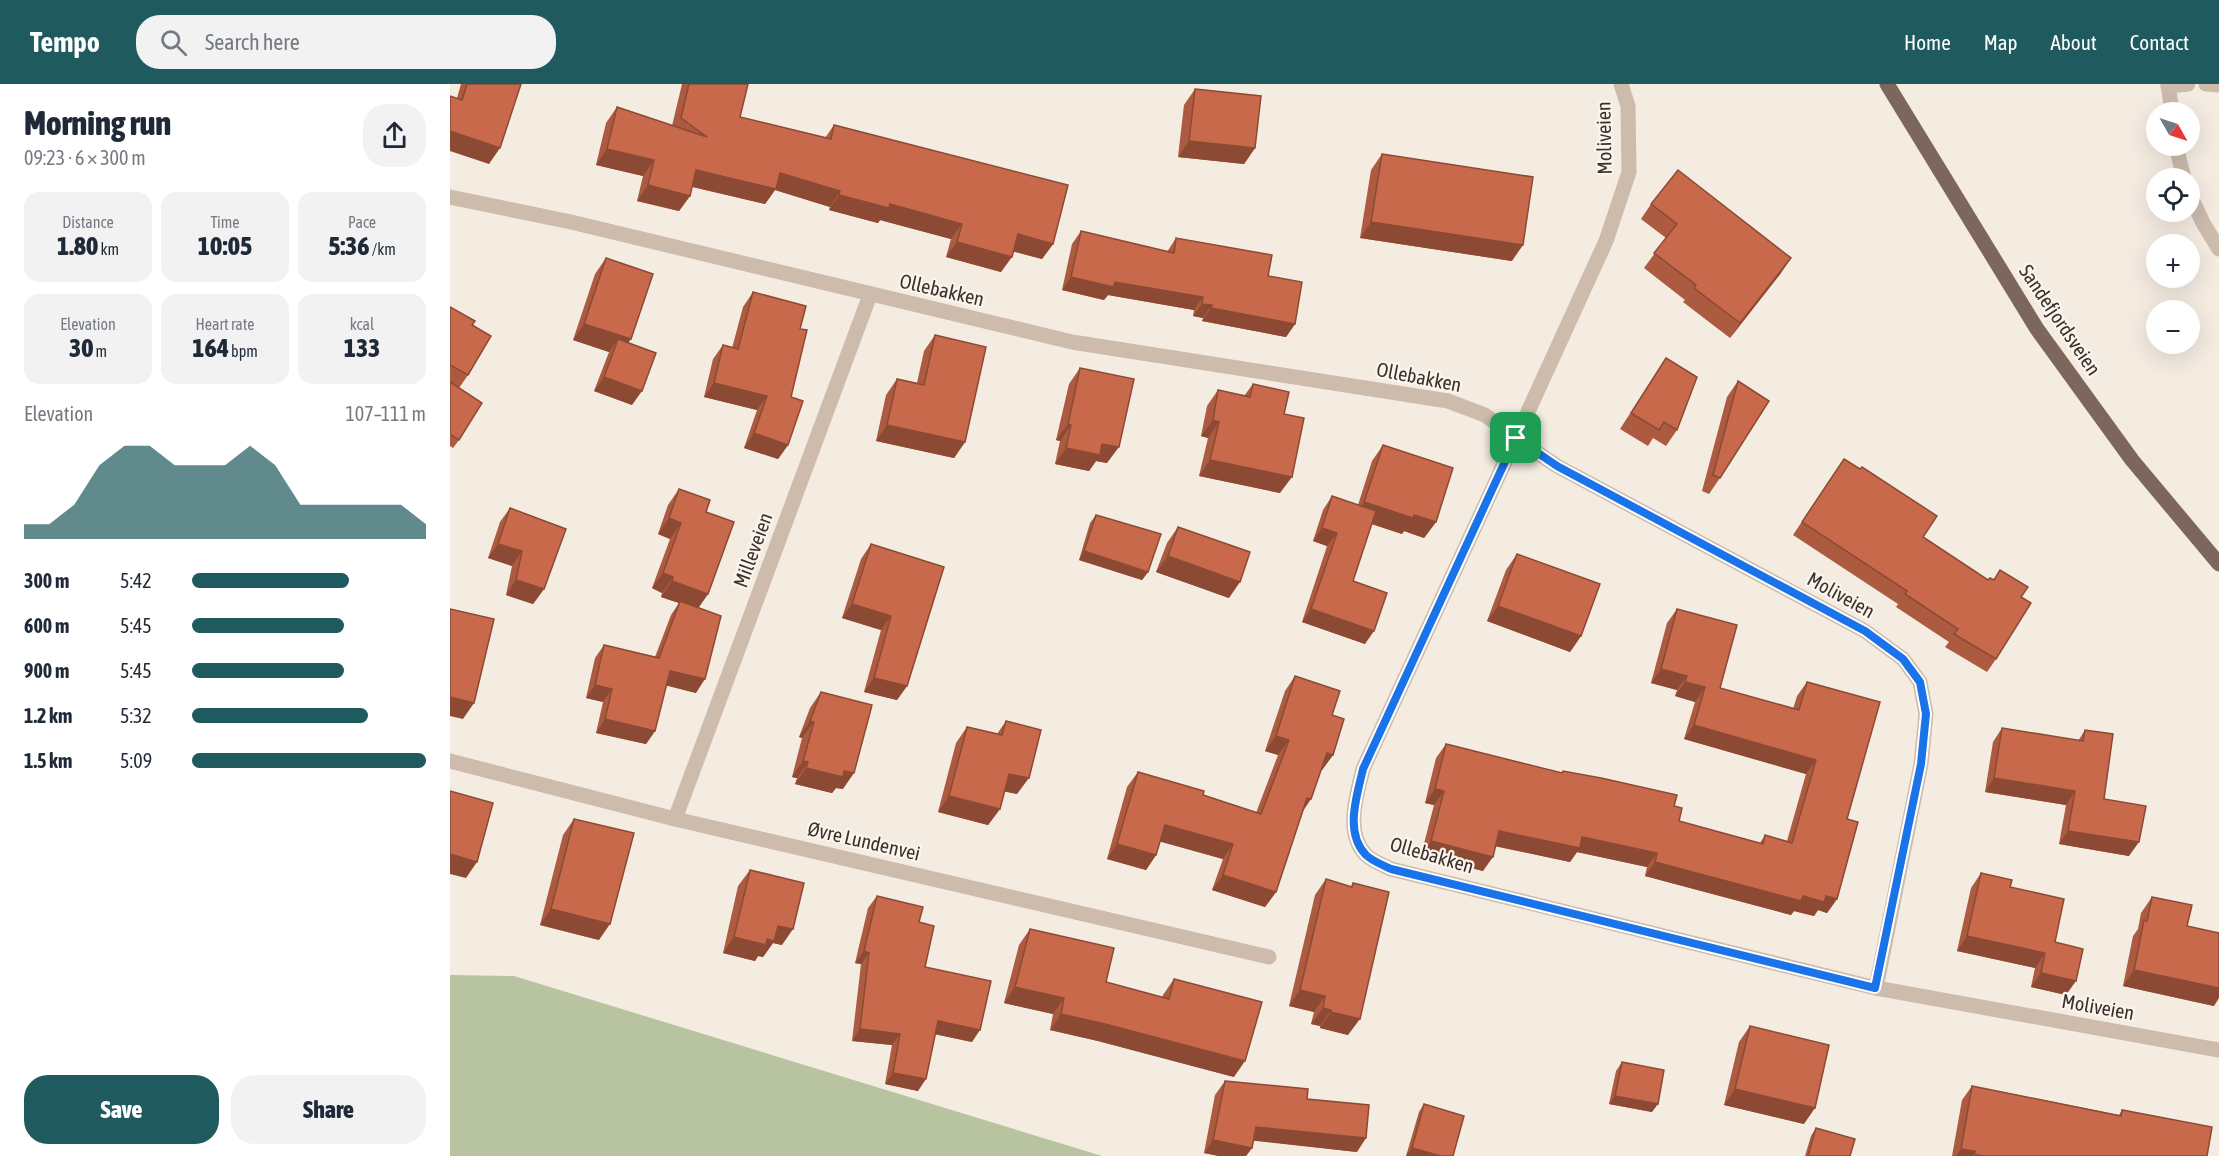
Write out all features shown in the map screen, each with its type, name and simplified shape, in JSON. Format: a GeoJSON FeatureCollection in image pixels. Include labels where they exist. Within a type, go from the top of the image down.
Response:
{"type":"FeatureCollection","features":[{"type":"Feature","properties":{"kind":"main road","name":"Sandefjordsveien"},"geometry":{"type":"LineString","coordinates":[[1887,84],[2037,329],[2132,459],[2219,564]]}},
{"type":"Feature","properties":{"kind":"street","name":"Moliveien"},"geometry":{"type":"LineString","coordinates":[[1622,84],[1629,106],[1629,172],[1606,241],[1516,438],[1557,466],[1865,631],[1903,659],[1920,682],[1926,714],[1921,764],[1875,988],[2219,1050]]}},
{"type":"Feature","properties":{"kind":"street"},"geometry":{"type":"LineString","coordinates":[[2171,102],[2168,85],[2188,84]]}},
{"type":"Feature","properties":{"kind":"street"},"geometry":{"type":"LineString","coordinates":[[2206,84],[2219,85]]}},
{"type":"Feature","properties":{"kind":"street","name":"Ollebakken"},"geometry":{"type":"LineString","coordinates":[[450,197],[571,222],[1072,342],[1448,401],[1485,415],[1516,438],[1363,769],[1353,811],[1355,834],[1366,855],[1391,869],[1875,988]]}},
{"type":"Feature","properties":{"kind":"street"},"geometry":{"type":"LineString","coordinates":[[2200,217],[2219,249]]}},
{"type":"Feature","properties":{"kind":"street","name":"Milleveien"},"geometry":{"type":"LineString","coordinates":[[675,819],[870,295]]}},
{"type":"Feature","properties":{"kind":"street","name":"Øvre Lundenvei"},"geometry":{"type":"LineString","coordinates":[[450,761],[675,819],[1269,957]]}},
{"type":"Feature","properties":{"kind":"green space"},"geometry":{"type":"Polygon","coordinates":[[[450,975],[514,976],[1102,1156],[450,1156],[450,975]]]}},
{"type":"Feature","properties":{"kind":"building"},"geometry":{"type":"Polygon","coordinates":[[[467,84],[521,84],[500,148],[450,131],[450,96],[462,100],[467,84]]]}},
{"type":"Feature","properties":{"kind":"building"},"geometry":{"type":"Polygon","coordinates":[[[689,84],[748,84],[740,117],[831,139],[834,125],[1068,185],[1053,244],[1018,234],[1012,257],[957,242],[962,224],[890,204],[889,208],[839,195],[840,191],[780,173],[776,189],[696,170],[690,196],[648,185],[654,160],[607,149],[617,107],[707,137],[681,118],[689,84]]]}},
{"type":"Feature","properties":{"kind":"building"},"geometry":{"type":"Polygon","coordinates":[[[1195,89],[1261,96],[1255,148],[1189,141],[1195,89]]]}},
{"type":"Feature","properties":{"kind":"building"},"geometry":{"type":"Polygon","coordinates":[[[1382,154],[1533,177],[1523,245],[1371,222],[1382,154]]]}},
{"type":"Feature","properties":{"kind":"building"},"geometry":{"type":"Polygon","coordinates":[[[1678,170],[1791,258],[1740,323],[1694,288],[1696,285],[1654,253],[1677,224],[1651,204],[1678,170]]]}},
{"type":"Feature","properties":{"kind":"building"},"geometry":{"type":"Polygon","coordinates":[[[1081,231],[1174,253],[1176,238],[1272,255],[1268,276],[1302,282],[1295,324],[1211,308],[1212,305],[1202,304],[1203,297],[1115,282],[1113,287],[1071,277],[1081,231]]]}},
{"type":"Feature","properties":{"kind":"building"},"geometry":{"type":"Polygon","coordinates":[[[606,258],[653,274],[631,339],[584,324],[606,258]]]}},
{"type":"Feature","properties":{"kind":"building"},"geometry":{"type":"Polygon","coordinates":[[[753,292],[806,306],[800,329],[807,330],[791,397],[803,401],[788,445],[754,433],[767,396],[714,383],[723,345],[738,349],[753,292]]]}},
{"type":"Feature","properties":{"kind":"building"},"geometry":{"type":"Polygon","coordinates":[[[450,307],[475,321],[472,325],[491,336],[468,375],[450,365],[450,307]]]}},
{"type":"Feature","properties":{"kind":"building"},"geometry":{"type":"Polygon","coordinates":[[[935,335],[986,347],[965,442],[887,425],[897,379],[924,385],[935,335]]]}},
{"type":"Feature","properties":{"kind":"building"},"geometry":{"type":"Polygon","coordinates":[[[618,339],[656,353],[642,391],[604,377],[618,339]]]}},
{"type":"Feature","properties":{"kind":"building"},"geometry":{"type":"Polygon","coordinates":[[[1666,358],[1697,377],[1677,430],[1664,422],[1659,430],[1631,413],[1666,358]]]}},
{"type":"Feature","properties":{"kind":"building"},"geometry":{"type":"Polygon","coordinates":[[[1080,368],[1134,379],[1119,447],[1102,444],[1100,455],[1066,448],[1071,425],[1068,424],[1080,368]]]}},
{"type":"Feature","properties":{"kind":"building"},"geometry":{"type":"Polygon","coordinates":[[[1738,381],[1769,401],[1720,478],[1713,475],[1738,381]]]}},
{"type":"Feature","properties":{"kind":"building"},"geometry":{"type":"Polygon","coordinates":[[[450,382],[482,403],[459,440],[450,434],[450,382]]]}},
{"type":"Feature","properties":{"kind":"building"},"geometry":{"type":"Polygon","coordinates":[[[1253,384],[1289,392],[1284,414],[1304,418],[1292,477],[1210,460],[1219,422],[1213,420],[1218,390],[1250,397],[1253,384]]]}},
{"type":"Feature","properties":{"kind":"building"},"geometry":{"type":"Polygon","coordinates":[[[1383,445],[1453,468],[1436,522],[1414,515],[1413,518],[1364,502],[1383,445]]]}},
{"type":"Feature","properties":{"kind":"building"},"geometry":{"type":"Polygon","coordinates":[[[1844,459],[1860,469],[1862,467],[1937,516],[1923,537],[1988,580],[1990,578],[1994,580],[2000,570],[2028,587],[2021,597],[2031,603],[1996,659],[1954,634],[1958,629],[1905,594],[1907,591],[1802,522],[1844,459]]]}},
{"type":"Feature","properties":{"kind":"building"},"geometry":{"type":"Polygon","coordinates":[[[679,489],[710,500],[706,512],[734,522],[708,594],[672,581],[673,577],[663,573],[681,523],[669,518],[679,489]]]}},
{"type":"Feature","properties":{"kind":"building"},"geometry":{"type":"Polygon","coordinates":[[[1332,496],[1376,511],[1353,581],[1387,593],[1374,631],[1311,609],[1337,533],[1322,528],[1332,496]]]}},
{"type":"Feature","properties":{"kind":"building"},"geometry":{"type":"Polygon","coordinates":[[[510,508],[566,529],[544,589],[516,580],[522,551],[498,544],[510,508]]]}},
{"type":"Feature","properties":{"kind":"building"},"geometry":{"type":"Polygon","coordinates":[[[1096,515],[1161,534],[1148,572],[1084,551],[1096,515]]]}},
{"type":"Feature","properties":{"kind":"building"},"geometry":{"type":"Polygon","coordinates":[[[1178,527],[1250,552],[1240,582],[1168,556],[1178,527]]]}},
{"type":"Feature","properties":{"kind":"building"},"geometry":{"type":"Polygon","coordinates":[[[871,544],[944,567],[907,686],[874,678],[891,616],[852,604],[871,544]]]}},
{"type":"Feature","properties":{"kind":"building"},"geometry":{"type":"Polygon","coordinates":[[[1517,554],[1600,584],[1581,636],[1498,606],[1517,554]]]}},
{"type":"Feature","properties":{"kind":"building"},"geometry":{"type":"Polygon","coordinates":[[[680,601],[721,616],[705,679],[670,671],[655,731],[605,719],[612,689],[595,685],[604,645],[659,658],[680,601]]]}},
{"type":"Feature","properties":{"kind":"building"},"geometry":{"type":"Polygon","coordinates":[[[450,609],[494,619],[474,703],[450,697],[450,609]]]}},
{"type":"Feature","properties":{"kind":"building"},"geometry":{"type":"Polygon","coordinates":[[[1677,609],[1737,625],[1720,688],[1799,710],[1807,682],[1880,702],[1847,819],[1858,822],[1837,899],[1826,896],[1824,902],[1803,896],[1801,901],[1655,862],[1657,853],[1582,837],[1580,848],[1499,831],[1493,857],[1431,841],[1444,791],[1435,789],[1446,744],[1562,773],[1563,771],[1601,778],[1677,795],[1674,806],[1682,808],[1679,821],[1763,844],[1765,835],[1792,843],[1816,760],[1694,725],[1705,687],[1685,682],[1687,676],[1661,669],[1677,609]]]}},
{"type":"Feature","properties":{"kind":"building"},"geometry":{"type":"Polygon","coordinates":[[[1295,676],[1340,691],[1332,715],[1344,719],[1333,755],[1327,753],[1311,799],[1307,798],[1276,892],[1223,875],[1233,844],[1165,825],[1156,855],[1117,844],[1138,772],[1204,791],[1203,795],[1261,814],[1289,740],[1276,736],[1295,676]]]}},
{"type":"Feature","properties":{"kind":"building"},"geometry":{"type":"Polygon","coordinates":[[[821,692],[872,705],[854,773],[844,771],[843,777],[806,768],[808,762],[803,761],[814,722],[810,721],[821,692]]]}},
{"type":"Feature","properties":{"kind":"building"},"geometry":{"type":"Polygon","coordinates":[[[1006,721],[1041,730],[1029,778],[1009,774],[1000,809],[949,796],[967,727],[1002,735],[1006,721]]]}},
{"type":"Feature","properties":{"kind":"building"},"geometry":{"type":"Polygon","coordinates":[[[2002,728],[2083,741],[2085,730],[2113,734],[2104,799],[2146,806],[2139,842],[2068,831],[2075,791],[1994,778],[2002,728]]]}},
{"type":"Feature","properties":{"kind":"building"},"geometry":{"type":"Polygon","coordinates":[[[450,791],[493,803],[477,862],[450,854],[450,791]]]}},
{"type":"Feature","properties":{"kind":"building"},"geometry":{"type":"Polygon","coordinates":[[[574,819],[634,833],[610,924],[551,909],[574,819]]]}},
{"type":"Feature","properties":{"kind":"building"},"geometry":{"type":"Polygon","coordinates":[[[750,870],[804,883],[793,929],[778,926],[774,941],[767,939],[766,945],[734,937],[750,870]]]}},
{"type":"Feature","properties":{"kind":"building"},"geometry":{"type":"Polygon","coordinates":[[[1981,873],[2012,880],[2010,887],[2064,899],[2055,942],[2083,949],[2076,981],[2041,973],[2045,953],[1967,936],[1981,873]]]}},
{"type":"Feature","properties":{"kind":"building"},"geometry":{"type":"Polygon","coordinates":[[[1326,879],[1352,887],[1353,883],[1389,892],[1360,1019],[1331,1012],[1323,1008],[1325,996],[1300,990],[1326,879]]]}},
{"type":"Feature","properties":{"kind":"building"},"geometry":{"type":"Polygon","coordinates":[[[877,896],[923,907],[919,922],[934,926],[925,967],[991,981],[980,1030],[938,1021],[926,1079],[893,1073],[900,1034],[860,1029],[869,953],[864,951],[877,896]]]}},
{"type":"Feature","properties":{"kind":"building"},"geometry":{"type":"Polygon","coordinates":[[[2152,897],[2192,905],[2187,926],[2219,933],[2219,988],[2134,970],[2144,920],[2147,921],[2152,897]]]}},
{"type":"Feature","properties":{"kind":"building"},"geometry":{"type":"Polygon","coordinates":[[[1030,929],[1114,948],[1106,982],[1169,999],[1174,979],[1262,1002],[1245,1061],[1061,1014],[1064,998],[1015,987],[1030,929]]]}},
{"type":"Feature","properties":{"kind":"building"},"geometry":{"type":"Polygon","coordinates":[[[1750,1026],[1829,1045],[1815,1108],[1735,1089],[1750,1026]]]}},
{"type":"Feature","properties":{"kind":"building"},"geometry":{"type":"Polygon","coordinates":[[[1622,1062],[1664,1070],[1658,1104],[1615,1096],[1622,1062]]]}},
{"type":"Feature","properties":{"kind":"building"},"geometry":{"type":"Polygon","coordinates":[[[1225,1081],[1308,1089],[1307,1099],[1369,1105],[1366,1138],[1256,1127],[1252,1148],[1213,1140],[1225,1081]]]}},
{"type":"Feature","properties":{"kind":"building"},"geometry":{"type":"Polygon","coordinates":[[[1972,1086],[2121,1116],[2122,1110],[2212,1127],[2207,1156],[1983,1156],[1974,1154],[1975,1151],[1961,1149],[1972,1086]]]}},
{"type":"Feature","properties":{"kind":"building"},"geometry":{"type":"Polygon","coordinates":[[[1424,1104],[1464,1116],[1453,1156],[1441,1156],[1412,1148],[1424,1104]]]}},
{"type":"Feature","properties":{"kind":"building"},"geometry":{"type":"Polygon","coordinates":[[[1816,1128],[1855,1139],[1850,1156],[1808,1156],[1816,1128]]]}},
{"type":"Feature","properties":{"kind":"route"},"geometry":{"type":"LineString","coordinates":[[1516,438],[1557,466],[1865,631],[1903,659],[1920,682],[1926,714],[1921,764],[1875,988],[1391,869],[1366,855],[1355,834],[1353,811],[1363,769],[1516,438]]}}]}
